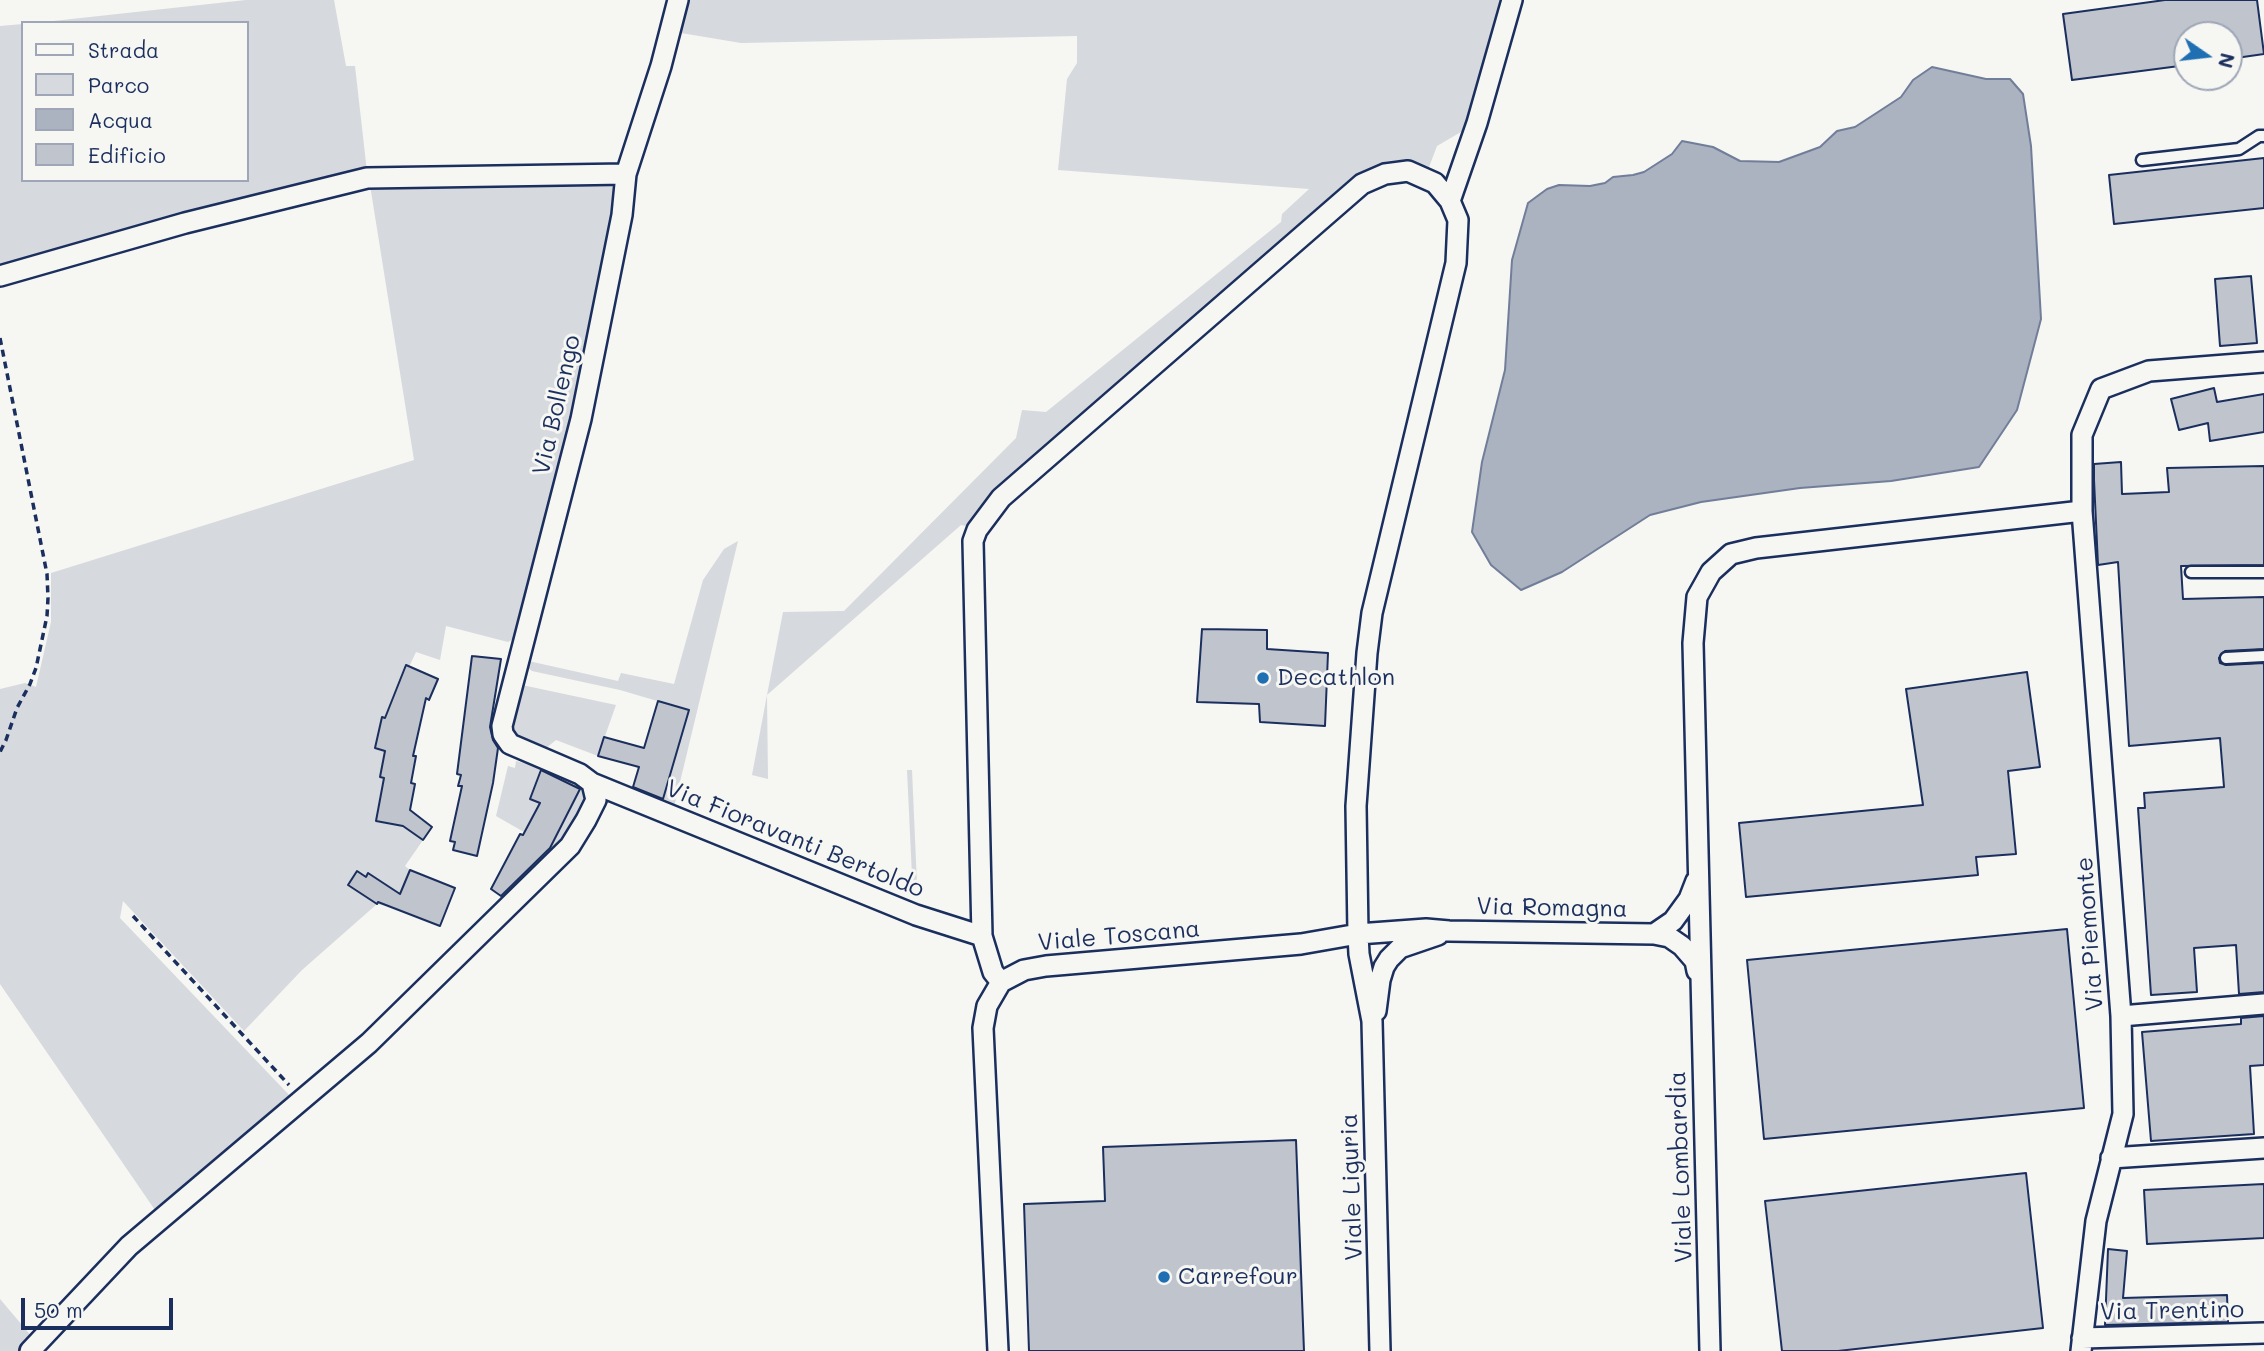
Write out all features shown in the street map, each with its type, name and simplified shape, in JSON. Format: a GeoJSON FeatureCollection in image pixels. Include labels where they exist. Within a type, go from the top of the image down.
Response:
{"type":"FeatureCollection","features":[{"type":"Feature","properties":{"kind":"street","name":"Via Bollengo"},"geometry":{"type":"LineString","coordinates":[[586,779],[510,744],[503,734],[502,726],[581,419],[622,215],[626,174],[662,66],[678,0]]}},
{"type":"Feature","properties":{"kind":"street"},"geometry":{"type":"LineString","coordinates":[[1450,201],[1477,123],[1512,0]]}},
{"type":"Feature","properties":{"kind":"street"},"geometry":{"type":"LineString","coordinates":[[998,1351],[983,1028],[987,1006],[1001,982],[993,972],[982,936],[973,541],[976,530],[1001,498],[1362,184],[1385,174],[1408,171],[1435,183],[1450,201],[1458,220],[1456,262],[1372,613],[1367,653],[1356,806],[1359,954],[1373,1021]]}},
{"type":"Feature","properties":{"kind":"street"},"geometry":{"type":"LineString","coordinates":[[0,275],[185,223],[367,178],[626,174]]}},
{"type":"Feature","properties":{"kind":"street","name":"Via Piemonte"},"geometry":{"type":"LineString","coordinates":[[2081,1344],[2096,1222],[2123,1114],[2121,1016],[2082,511],[2082,435],[2101,389],[2149,371],[2264,362]]}},
{"type":"Feature","properties":{"kind":"street","name":"Viale Lombardia"},"geometry":{"type":"LineString","coordinates":[[1710,1351],[1693,643],[1697,597],[1711,572],[1731,554],[1756,548],[2082,511]]}},
{"type":"Feature","properties":{"kind":"street"},"geometry":{"type":"LineString","coordinates":[[30,1351],[129,1246],[369,1043],[570,846],[596,800],[586,779]]}},
{"type":"Feature","properties":{"kind":"street","name":"Via Fioravanti Bertoldo"},"geometry":{"type":"LineString","coordinates":[[586,779],[916,915],[982,936]]}},
{"type":"Feature","properties":{"kind":"street"},"geometry":{"type":"LineString","coordinates":[[1654,933],[1673,920],[1689,899],[1699,873]]}},
{"type":"Feature","properties":{"kind":"street","name":"Viale Toscana"},"geometry":{"type":"LineString","coordinates":[[1001,982],[1024,970],[1046,966],[1301,944],[1359,934],[1414,929],[1449,931]]}},
{"type":"Feature","properties":{"kind":"street"},"geometry":{"type":"LineString","coordinates":[[1373,1021],[1379,1001],[1380,980],[1389,959],[1400,948],[1449,931]]}},
{"type":"Feature","properties":{"kind":"street","name":"Via Romagna"},"geometry":{"type":"LineString","coordinates":[[1449,931],[1654,933]]}},
{"type":"Feature","properties":{"kind":"street"},"geometry":{"type":"LineString","coordinates":[[1654,933],[1669,937],[1682,946],[1695,961],[1700,982]]}},
{"type":"Feature","properties":{"kind":"street"},"geometry":{"type":"LineString","coordinates":[[2121,1016],[2264,1004]]}},
{"type":"Feature","properties":{"kind":"street","name":"Viale Liguria"},"geometry":{"type":"LineString","coordinates":[[1373,1021],[1380,1351]]}},
{"type":"Feature","properties":{"kind":"street"},"geometry":{"type":"LineString","coordinates":[[2111,1158],[2264,1148]]}},
{"type":"Feature","properties":{"kind":"street","name":"Via Trentino"},"geometry":{"type":"LineString","coordinates":[[2081,1344],[2264,1334]]}},
{"type":"Feature","properties":{"kind":"lane"},"geometry":{"type":"LineString","coordinates":[[2141,160],[2239,149],[2259,136],[2264,136]]}},
{"type":"Feature","properties":{"kind":"lane"},"geometry":{"type":"LineString","coordinates":[[2191,572],[2264,572]]}},
{"type":"Feature","properties":{"kind":"lane"},"geometry":{"type":"LineString","coordinates":[[2226,658],[2264,656]]}},
{"type":"Feature","properties":{"kind":"path"},"geometry":{"type":"LineString","coordinates":[[0,338],[47,574],[48,598],[47,617],[36,668],[0,752]]}},
{"type":"Feature","properties":{"kind":"path"},"geometry":{"type":"LineString","coordinates":[[133,916],[302,1100]]}},
{"type":"Feature","properties":{"kind":"green space"},"geometry":{"type":"Polygon","coordinates":[[[246,0],[334,0],[346,66],[355,66],[367,172],[0,270],[0,26],[21,24],[21,182],[248,182],[248,21],[53,21],[246,0]]]}},
{"type":"Feature","properties":{"kind":"green space"},"geometry":{"type":"Polygon","coordinates":[[[682,0],[1503,0],[1466,129],[1437,146],[1429,167],[1400,160],[1388,161],[1350,179],[990,495],[966,526],[961,525],[767,695],[783,612],[844,611],[1016,438],[1022,410],[1046,412],[1281,222],[1282,214],[1309,189],[1058,170],[1067,79],[1077,63],[1077,36],[741,43],[675,32],[682,0]]]}},
{"type":"Feature","properties":{"kind":"green space"},"geometry":{"type":"Polygon","coordinates":[[[609,182],[618,194],[591,341],[518,636],[508,642],[446,626],[440,660],[416,652],[409,667],[406,666],[398,686],[399,724],[382,717],[375,748],[385,751],[380,777],[384,778],[376,821],[424,828],[418,836],[423,840],[405,866],[410,870],[395,908],[377,904],[302,970],[244,1031],[123,901],[120,918],[292,1098],[157,1213],[0,984],[0,689],[25,683],[36,687],[51,622],[51,573],[414,460],[370,185],[609,182]],[[357,871],[348,886],[377,904],[388,887],[357,871]]]}},
{"type":"Feature","properties":{"kind":"green space"},"geometry":{"type":"Polygon","coordinates":[[[738,541],[674,807],[654,802],[656,797],[662,798],[688,710],[620,690],[532,671],[523,663],[524,660],[618,681],[621,673],[674,684],[703,580],[724,549],[738,541]]]}},
{"type":"Feature","properties":{"kind":"green space"},"geometry":{"type":"Polygon","coordinates":[[[522,685],[616,705],[598,756],[556,740],[545,749],[523,740],[509,723],[522,685]]]}},
{"type":"Feature","properties":{"kind":"green space"},"geometry":{"type":"Polygon","coordinates":[[[767,695],[768,779],[752,775],[767,695]]]}},
{"type":"Feature","properties":{"kind":"green space"},"geometry":{"type":"Polygon","coordinates":[[[516,761],[542,768],[530,799],[540,803],[524,832],[496,816],[508,766],[515,768],[516,761]]]}},
{"type":"Feature","properties":{"kind":"green space"},"geometry":{"type":"Polygon","coordinates":[[[907,770],[912,770],[917,885],[900,879],[912,876],[907,770]]]}},
{"type":"Feature","properties":{"kind":"green space"},"geometry":{"type":"Polygon","coordinates":[[[581,786],[586,790],[588,800],[548,863],[549,850],[581,786]]]}},
{"type":"Feature","properties":{"kind":"green space"},"geometry":{"type":"Polygon","coordinates":[[[0,1299],[33,1338],[21,1351],[0,1351],[0,1299]]]}},
{"type":"Feature","properties":{"kind":"water"},"geometry":{"type":"Polygon","coordinates":[[[1932,67],[1986,79],[2010,79],[2023,94],[2031,146],[2041,319],[2017,410],[1979,467],[1891,481],[1800,488],[1701,502],[1650,515],[1562,572],[1521,590],[1491,565],[1472,532],[1482,462],[1505,370],[1512,260],[1528,203],[1547,189],[1559,185],[1590,186],[1605,183],[1613,177],[1644,172],[1672,154],[1682,141],[1713,147],[1740,161],[1779,162],[1820,147],[1837,131],[1855,127],[1901,97],[1913,80],[1932,67]]]}},
{"type":"Feature","properties":{"kind":"building"},"geometry":{"type":"Polygon","coordinates":[[[2165,0],[2257,0],[2264,54],[2243,57],[2243,21],[2173,21],[2173,67],[2072,80],[2063,14],[2165,0]]]}},
{"type":"Feature","properties":{"kind":"building"},"geometry":{"type":"Polygon","coordinates":[[[2264,158],[2264,208],[2114,224],[2109,175],[2264,158]]]}},
{"type":"Feature","properties":{"kind":"building"},"geometry":{"type":"Polygon","coordinates":[[[2251,276],[2257,343],[2220,346],[2215,279],[2251,276]]]}},
{"type":"Feature","properties":{"kind":"building"},"geometry":{"type":"Polygon","coordinates":[[[2214,388],[2217,402],[2264,394],[2264,432],[2210,441],[2208,423],[2179,430],[2171,399],[2214,388]]]}},
{"type":"Feature","properties":{"kind":"building"},"geometry":{"type":"Polygon","coordinates":[[[2121,462],[2122,494],[2169,492],[2167,468],[2264,466],[2264,565],[2181,566],[2183,599],[2264,597],[2264,649],[2225,651],[2219,658],[2220,663],[2226,665],[2264,663],[2264,992],[2239,994],[2236,945],[2194,948],[2197,992],[2151,995],[2138,808],[2145,808],[2144,793],[2224,787],[2220,738],[2129,746],[2118,562],[2098,565],[2094,480],[2094,464],[2121,462]]]}},
{"type":"Feature","properties":{"kind":"building","name":"Decathlon"},"geometry":{"type":"Polygon","coordinates":[[[1202,629],[1267,630],[1267,649],[1328,653],[1325,726],[1260,722],[1259,704],[1197,702],[1202,629]]]}},
{"type":"Feature","properties":{"kind":"building"},"geometry":{"type":"Polygon","coordinates":[[[472,656],[501,659],[490,727],[498,748],[477,856],[453,850],[455,842],[450,841],[462,786],[458,786],[461,775],[457,774],[472,656]]]}},
{"type":"Feature","properties":{"kind":"building"},"geometry":{"type":"Polygon","coordinates":[[[406,665],[438,679],[429,700],[426,698],[413,756],[416,756],[411,783],[415,784],[410,810],[432,827],[423,840],[403,826],[376,821],[384,778],[380,777],[385,751],[375,748],[382,717],[385,718],[406,665]]]}},
{"type":"Feature","properties":{"kind":"building"},"geometry":{"type":"Polygon","coordinates":[[[2027,672],[2040,767],[2008,771],[2016,854],[1976,857],[1978,875],[1746,897],[1739,823],[1923,805],[1906,689],[2027,672]]]}},
{"type":"Feature","properties":{"kind":"building"},"geometry":{"type":"Polygon","coordinates":[[[658,701],[689,710],[663,799],[633,787],[639,767],[598,756],[604,737],[644,748],[658,701]]]}},
{"type":"Feature","properties":{"kind":"building"},"geometry":{"type":"Polygon","coordinates":[[[541,770],[580,789],[550,848],[501,896],[491,889],[540,803],[530,799],[541,770]]]}},
{"type":"Feature","properties":{"kind":"building"},"geometry":{"type":"Polygon","coordinates":[[[410,870],[455,888],[440,926],[378,902],[377,904],[348,885],[357,871],[366,877],[368,873],[400,894],[410,870]]]}},
{"type":"Feature","properties":{"kind":"building"},"geometry":{"type":"Polygon","coordinates":[[[2067,929],[2084,1108],[1764,1139],[1747,960],[2067,929]]]}},
{"type":"Feature","properties":{"kind":"building"},"geometry":{"type":"Polygon","coordinates":[[[2264,1016],[2264,1065],[2250,1066],[2254,1134],[2151,1141],[2142,1032],[2241,1024],[2241,1018],[2264,1016]]]}},
{"type":"Feature","properties":{"kind":"building","name":"Carrefour"},"geometry":{"type":"Polygon","coordinates":[[[1296,1140],[1304,1351],[1029,1351],[1024,1204],[1105,1201],[1103,1147],[1296,1140]]]}},
{"type":"Feature","properties":{"kind":"building"},"geometry":{"type":"Polygon","coordinates":[[[2026,1173],[2043,1328],[1838,1351],[1782,1351],[1765,1201],[2026,1173]]]}},
{"type":"Feature","properties":{"kind":"building"},"geometry":{"type":"Polygon","coordinates":[[[2264,1184],[2264,1238],[2147,1244],[2144,1190],[2264,1184]]]}},
{"type":"Feature","properties":{"kind":"building"},"geometry":{"type":"Polygon","coordinates":[[[2108,1249],[2127,1251],[2123,1298],[2227,1295],[2228,1322],[2105,1325],[2108,1249]]]}},
{"type":"Feature","properties":{"kind":"place","name":"Decathlon"},"geometry":{"type":"Point","coordinates":[1263,678]}},
{"type":"Feature","properties":{"kind":"place","name":"Carrefour"},"geometry":{"type":"Point","coordinates":[1164,1277]}}]}
